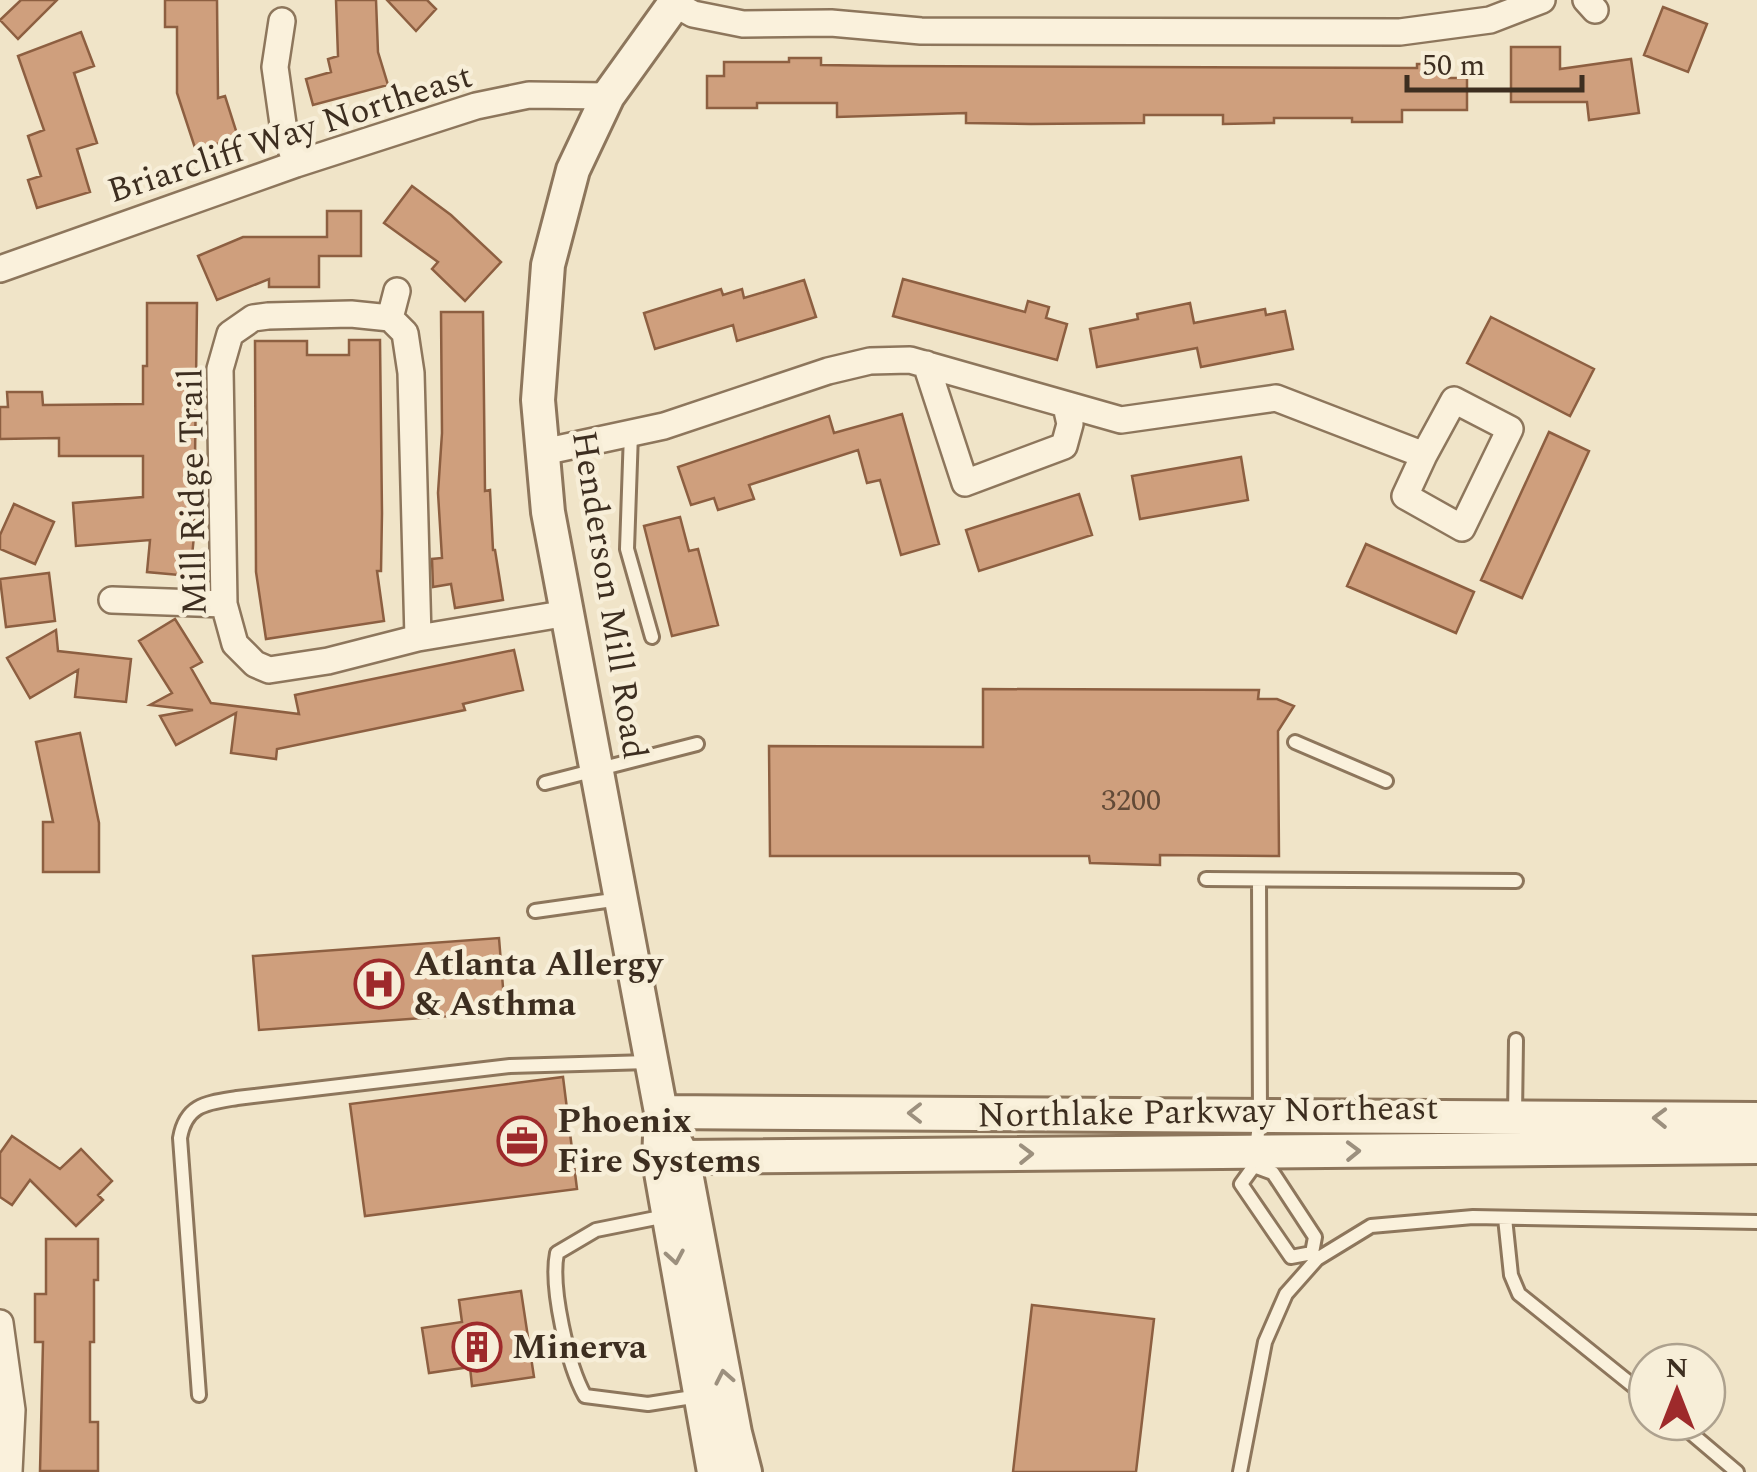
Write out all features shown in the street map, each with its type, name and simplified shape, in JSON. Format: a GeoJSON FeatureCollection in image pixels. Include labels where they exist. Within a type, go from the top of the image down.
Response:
{"type":"FeatureCollection","features":[{"type":"Feature","properties":{"kind":"street"},"geometry":{"type":"LineString","coordinates":[[676,2],[693,14],[743,24],[831,23],[921,31],[1400,32],[1490,20],[1542,0]]}},
{"type":"Feature","properties":{"kind":"street","name":"Henderson Mill Road"},"geometry":{"type":"LineString","coordinates":[[676,2],[608,96],[572,170],[548,265],[538,400],[548,512],[660,1112],[745,1472]]}},
{"type":"Feature","properties":{"kind":"street"},"geometry":{"type":"LineString","coordinates":[[282,21],[274,67],[283,124],[296,164]]}},
{"type":"Feature","properties":{"kind":"street","name":"Briarcliff Way Northeast"},"geometry":{"type":"LineString","coordinates":[[0,269],[296,164],[494,102],[529,94],[608,96]]}},
{"type":"Feature","properties":{"kind":"street"},"geometry":{"type":"LineString","coordinates":[[397,291],[390,318],[404,333],[411,373],[418,638]]}},
{"type":"Feature","properties":{"kind":"street","name":"Mill Ridge Trail"},"geometry":{"type":"LineString","coordinates":[[390,318],[352,314],[268,316],[253,318],[230,334],[220,369],[224,604],[235,644],[255,664],[269,670],[328,662],[418,638],[568,613]]}},
{"type":"Feature","properties":{"kind":"street"},"geometry":{"type":"LineString","coordinates":[[543,452],[664,426],[828,370],[870,361],[910,360],[1121,420],[1276,398],[1424,455]]}},
{"type":"Feature","properties":{"kind":"street"},"geometry":{"type":"LineString","coordinates":[[926,364],[965,483],[1064,446],[1070,424],[1066,406]]}},
{"type":"Feature","properties":{"kind":"street"},"geometry":{"type":"LineString","coordinates":[[1454,400],[1510,429],[1462,528],[1405,496],[1424,455],[1454,400]]}},
{"type":"Feature","properties":{"kind":"street"},"geometry":{"type":"LineString","coordinates":[[112,600],[224,604]]}},
{"type":"Feature","properties":{"kind":"street","name":"Northlake Parkway Northeast"},"geometry":{"type":"LineString","coordinates":[[660,1112],[1757,1120]]}},
{"type":"Feature","properties":{"kind":"street","name":"Northlake Parkway Northeast"},"geometry":{"type":"LineString","coordinates":[[671,1159],[1254,1159],[1757,1147]]}},
{"type":"Feature","properties":{"kind":"street","name":"Henderson Mill Road"},"geometry":{"type":"LineString","coordinates":[[671,1159],[668,1216],[714,1472]]}},
{"type":"Feature","properties":{"kind":"street"},"geometry":{"type":"LineString","coordinates":[[0,1323],[12,1410],[9,1472]]}},
{"type":"Feature","properties":{"kind":"lane"},"geometry":{"type":"LineString","coordinates":[[631,433],[627,549],[652,637]]}},
{"type":"Feature","properties":{"kind":"lane"},"geometry":{"type":"LineString","coordinates":[[1296,742],[1386,781]]}},
{"type":"Feature","properties":{"kind":"lane"},"geometry":{"type":"LineString","coordinates":[[544,782],[697,744]]}},
{"type":"Feature","properties":{"kind":"lane"},"geometry":{"type":"LineString","coordinates":[[1206,879],[1516,881]]}},
{"type":"Feature","properties":{"kind":"lane"},"geometry":{"type":"LineString","coordinates":[[1259,880],[1260,1116],[1254,1159],[1241,1184],[1291,1257],[1314,1256],[1372,1226],[1505,1218],[1757,1222]]}},
{"type":"Feature","properties":{"kind":"lane"},"geometry":{"type":"LineString","coordinates":[[536,910],[622,899]]}},
{"type":"Feature","properties":{"kind":"lane"},"geometry":{"type":"LineString","coordinates":[[1516,1040],[1516,1116]]}},
{"type":"Feature","properties":{"kind":"lane"},"geometry":{"type":"LineString","coordinates":[[199,1395],[180,1138],[183,1122],[196,1109],[223,1100],[510,1066],[652,1062]]}},
{"type":"Feature","properties":{"kind":"lane"},"geometry":{"type":"LineString","coordinates":[[1240,1472],[1264,1342],[1286,1294],[1314,1256],[1315,1237],[1273,1174],[1254,1159]]}},
{"type":"Feature","properties":{"kind":"lane"},"geometry":{"type":"LineString","coordinates":[[668,1216],[596,1230],[557,1253],[554,1271],[573,1375],[585,1396],[648,1404],[699,1396]]}},
{"type":"Feature","properties":{"kind":"lane"},"geometry":{"type":"LineString","coordinates":[[1505,1218],[1512,1275],[1519,1294],[1627,1381]]}},
{"type":"Feature","properties":{"kind":"lane"},"geometry":{"type":"LineString","coordinates":[[1702,1442],[1737,1472]]}},
{"type":"Feature","properties":{"kind":"building"},"geometry":{"type":"Polygon","coordinates":[[[21,0],[57,0],[18,39],[0,20],[21,0]]]}},
{"type":"Feature","properties":{"kind":"building"},"geometry":{"type":"Polygon","coordinates":[[[165,0],[217,0],[218,98],[225,96],[238,137],[196,151],[177,93],[177,27],[165,27],[165,0]]]}},
{"type":"Feature","properties":{"kind":"building"},"geometry":{"type":"Polygon","coordinates":[[[336,0],[376,0],[378,52],[388,85],[313,105],[306,79],[331,72],[328,59],[338,56],[336,0]]]}},
{"type":"Feature","properties":{"kind":"building"},"geometry":{"type":"Polygon","coordinates":[[[387,0],[427,0],[436,9],[416,31],[387,0]]]}},
{"type":"Feature","properties":{"kind":"building"},"geometry":{"type":"Polygon","coordinates":[[[1663,7],[1707,24],[1688,72],[1644,55],[1663,7]]]}},
{"type":"Feature","properties":{"kind":"building"},"geometry":{"type":"Polygon","coordinates":[[[81,32],[94,66],[74,73],[97,143],[77,149],[90,192],[37,208],[28,180],[41,176],[28,136],[44,130],[18,56],[81,32]]]}},
{"type":"Feature","properties":{"kind":"building"},"geometry":{"type":"Polygon","coordinates":[[[1511,47],[1560,47],[1560,69],[1631,59],[1639,113],[1589,120],[1587,102],[1511,102],[1511,47]]]}},
{"type":"Feature","properties":{"kind":"building"},"geometry":{"type":"Polygon","coordinates":[[[789,58],[821,58],[821,65],[887,66],[1417,68],[1417,64],[1449,64],[1449,78],[1467,78],[1467,110],[1402,110],[1402,122],[1274,118],[1274,123],[1223,124],[1223,115],[1144,115],[1144,123],[1031,124],[966,123],[966,113],[837,117],[837,103],[757,103],[757,108],[707,108],[707,76],[724,76],[724,62],[789,62],[789,58]]]}},
{"type":"Feature","properties":{"kind":"building"},"geometry":{"type":"Polygon","coordinates":[[[412,186],[451,215],[501,262],[465,301],[432,269],[438,262],[384,223],[412,186]]]}},
{"type":"Feature","properties":{"kind":"building"},"geometry":{"type":"Polygon","coordinates":[[[327,211],[361,211],[361,256],[319,256],[319,287],[269,287],[269,279],[217,300],[198,256],[243,237],[327,237],[327,211]]]}},
{"type":"Feature","properties":{"kind":"building"},"geometry":{"type":"Polygon","coordinates":[[[903,279],[1025,312],[1028,301],[1049,307],[1046,318],[1067,324],[1057,360],[893,316],[903,279]]]}},
{"type":"Feature","properties":{"kind":"building"},"geometry":{"type":"Polygon","coordinates":[[[804,280],[816,317],[737,341],[733,325],[655,349],[644,313],[721,289],[723,295],[742,289],[744,298],[804,280]]]}},
{"type":"Feature","properties":{"kind":"building"},"geometry":{"type":"Polygon","coordinates":[[[147,303],[197,303],[190,576],[147,572],[150,540],[76,546],[73,503],[143,497],[143,456],[59,456],[59,438],[0,439],[0,407],[8,407],[7,392],[42,392],[43,405],[143,404],[147,303]]]}},
{"type":"Feature","properties":{"kind":"building"},"geometry":{"type":"Polygon","coordinates":[[[1190,303],[1194,323],[1265,309],[1266,315],[1285,311],[1293,349],[1201,367],[1197,348],[1097,367],[1090,329],[1190,303]]]}},
{"type":"Feature","properties":{"kind":"building"},"geometry":{"type":"Polygon","coordinates":[[[441,312],[483,312],[485,491],[490,490],[493,550],[503,600],[455,608],[451,584],[433,587],[432,559],[442,558],[438,493],[442,433],[441,312]]]}},
{"type":"Feature","properties":{"kind":"building"},"geometry":{"type":"Polygon","coordinates":[[[1491,317],[1594,369],[1570,416],[1467,363],[1491,317]]]}},
{"type":"Feature","properties":{"kind":"building"},"geometry":{"type":"Polygon","coordinates":[[[349,340],[380,340],[382,513],[381,571],[377,571],[384,621],[266,639],[256,572],[255,341],[307,341],[307,355],[349,355],[349,340]]]}},
{"type":"Feature","properties":{"kind":"building"},"geometry":{"type":"Polygon","coordinates":[[[902,414],[939,544],[901,555],[880,480],[867,483],[858,450],[749,485],[754,499],[718,510],[714,498],[691,505],[678,467],[829,416],[834,433],[902,414]]]}},
{"type":"Feature","properties":{"kind":"building"},"geometry":{"type":"Polygon","coordinates":[[[1549,432],[1589,451],[1522,598],[1481,580],[1549,432]]]}},
{"type":"Feature","properties":{"kind":"building"},"geometry":{"type":"Polygon","coordinates":[[[1241,457],[1248,500],[1140,519],[1132,476],[1241,457]]]}},
{"type":"Feature","properties":{"kind":"building"},"geometry":{"type":"Polygon","coordinates":[[[1079,494],[1092,535],[979,571],[966,530],[1079,494]]]}},
{"type":"Feature","properties":{"kind":"building"},"geometry":{"type":"Polygon","coordinates":[[[14,504],[54,522],[35,564],[0,549],[0,535],[14,504]]]}},
{"type":"Feature","properties":{"kind":"building"},"geometry":{"type":"Polygon","coordinates":[[[680,517],[689,551],[698,549],[718,625],[672,636],[644,526],[680,517]]]}},
{"type":"Feature","properties":{"kind":"building"},"geometry":{"type":"Polygon","coordinates":[[[1366,544],[1474,592],[1456,633],[1347,586],[1366,544]]]}},
{"type":"Feature","properties":{"kind":"building"},"geometry":{"type":"Polygon","coordinates":[[[49,573],[55,621],[6,627],[0,579],[49,573]]]}},
{"type":"Feature","properties":{"kind":"building"},"geometry":{"type":"Polygon","coordinates":[[[175,619],[202,662],[191,668],[211,703],[299,714],[295,695],[514,650],[523,690],[463,704],[465,710],[277,749],[276,759],[231,753],[236,713],[176,745],[160,716],[193,710],[150,705],[172,693],[139,641],[175,619]]]}},
{"type":"Feature","properties":{"kind":"building"},"geometry":{"type":"Polygon","coordinates":[[[56,630],[58,651],[131,659],[126,702],[75,697],[78,670],[30,698],[7,658],[56,630]]]}},
{"type":"Feature","properties":{"kind":"building"},"geometry":{"type":"Polygon","coordinates":[[[983,689],[1259,690],[1258,699],[1277,699],[1294,706],[1278,731],[1279,856],[1160,855],[1160,865],[1090,863],[1089,856],[770,856],[769,746],[983,747],[983,689]]]}},
{"type":"Feature","properties":{"kind":"building"},"geometry":{"type":"Polygon","coordinates":[[[80,733],[99,823],[99,872],[43,872],[43,822],[53,822],[36,742],[80,733]]]}},
{"type":"Feature","properties":{"kind":"building","name":"Atlanta Allergy & Asthma"},"geometry":{"type":"Polygon","coordinates":[[[499,938],[505,1012],[259,1030],[253,956],[499,938]]]}},
{"type":"Feature","properties":{"kind":"building"},"geometry":{"type":"Polygon","coordinates":[[[563,1077],[577,1189],[365,1216],[350,1104],[563,1077]]]}},
{"type":"Feature","properties":{"kind":"building"},"geometry":{"type":"Polygon","coordinates":[[[12,1136],[60,1169],[81,1149],[112,1181],[98,1195],[103,1200],[76,1226],[30,1180],[12,1205],[0,1197],[0,1153],[12,1136]]]}},
{"type":"Feature","properties":{"kind":"building"},"geometry":{"type":"Polygon","coordinates":[[[46,1239],[98,1239],[94,1342],[90,1342],[90,1422],[98,1422],[98,1471],[40,1471],[43,1342],[35,1342],[35,1294],[46,1294],[46,1239]]]}},
{"type":"Feature","properties":{"kind":"building","name":"Minerva"},"geometry":{"type":"Polygon","coordinates":[[[521,1291],[534,1377],[472,1386],[470,1367],[429,1373],[422,1328],[462,1322],[459,1300],[521,1291]]]}},
{"type":"Feature","properties":{"kind":"building"},"geometry":{"type":"Polygon","coordinates":[[[1032,1305],[1154,1319],[1136,1472],[1013,1472],[1032,1305]]]}},
{"type":"Feature","properties":{"kind":"place","name":"Atlanta Allergy & Asthma"},"geometry":{"type":"Point","coordinates":[379,984]}},
{"type":"Feature","properties":{"kind":"place","name":"Phoenix Fire Systems"},"geometry":{"type":"Point","coordinates":[522,1141]}},
{"type":"Feature","properties":{"kind":"place","name":"Minerva"},"geometry":{"type":"Point","coordinates":[477,1347]}}]}
